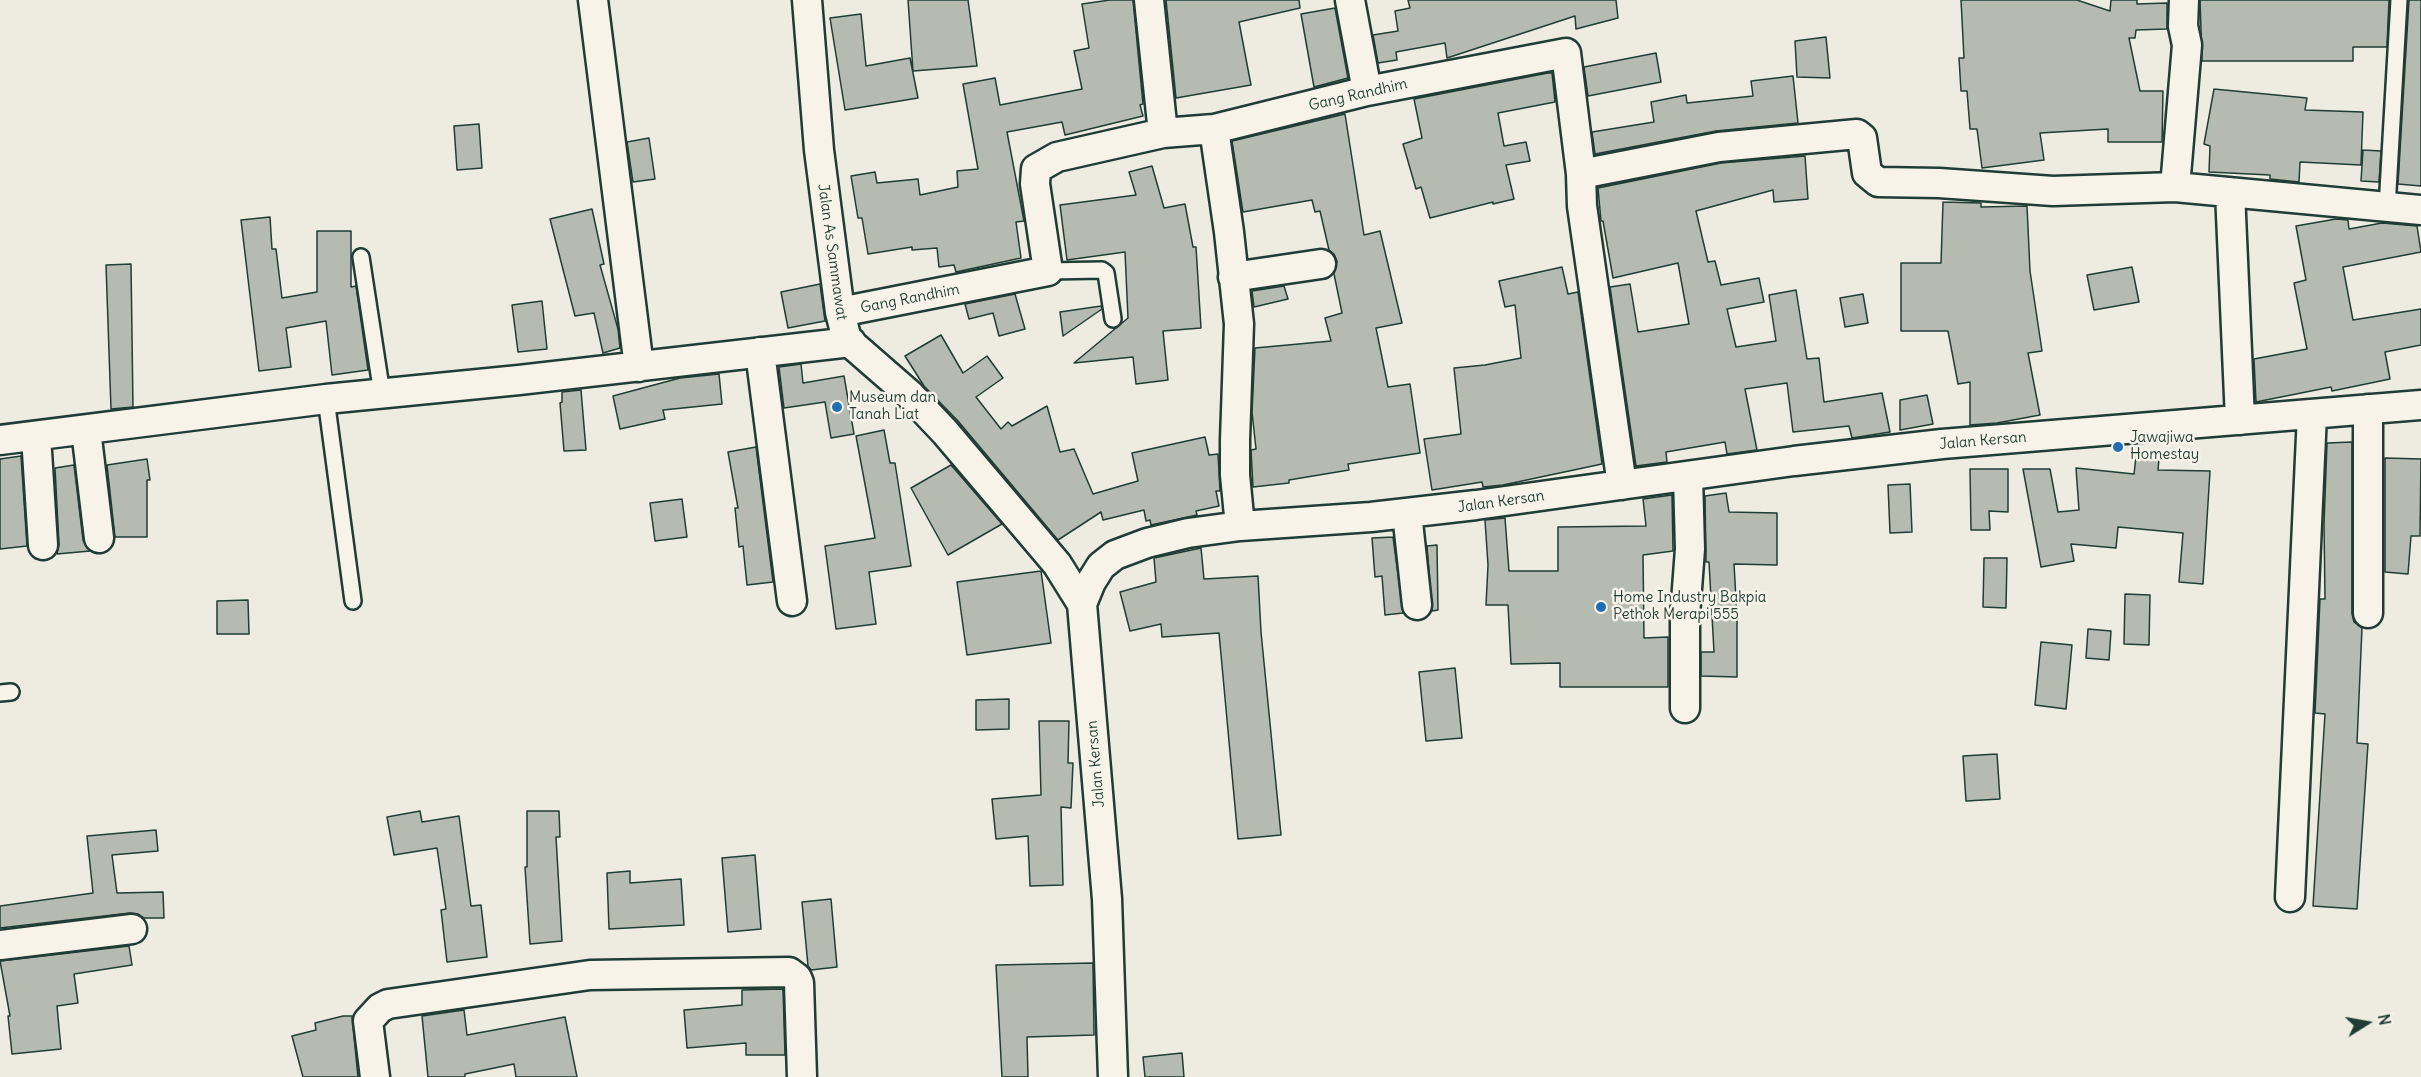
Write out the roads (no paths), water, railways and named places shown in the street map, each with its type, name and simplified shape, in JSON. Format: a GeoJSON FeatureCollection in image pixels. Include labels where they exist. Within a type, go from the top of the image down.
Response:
{"type":"FeatureCollection","features":[{"type":"Feature","properties":{"kind":"street"},"geometry":{"type":"LineString","coordinates":[[592,0],[639,367]]}},
{"type":"Feature","properties":{"kind":"street","name":"Jalan As Sammawat"},"geometry":{"type":"LineString","coordinates":[[807,0],[819,150],[840,312],[847,340],[909,394],[945,432],[1057,564],[1082,604]]}},
{"type":"Feature","properties":{"kind":"street"},"geometry":{"type":"LineString","coordinates":[[1149,0],[1163,133]]}},
{"type":"Feature","properties":{"kind":"street"},"geometry":{"type":"LineString","coordinates":[[1350,0],[1367,91]]}},
{"type":"Feature","properties":{"kind":"street"},"geometry":{"type":"LineString","coordinates":[[2175,187],[2187,45],[2183,26],[2184,0]]}},
{"type":"Feature","properties":{"kind":"street","name":"Gang Randhim"},"geometry":{"type":"LineString","coordinates":[[840,312],[1048,270],[1035,184],[1036,169],[1045,161],[1056,157],[1163,133],[1214,129],[1367,91],[1566,53],[1581,174],[1582,206],[1622,485]]}},
{"type":"Feature","properties":{"kind":"street"},"geometry":{"type":"LineString","coordinates":[[1214,129],[1239,324],[1234,440],[1240,526]]}},
{"type":"Feature","properties":{"kind":"street"},"geometry":{"type":"LineString","coordinates":[[1581,174],[1719,147],[1857,134],[1862,138],[1867,173],[1878,182],[1939,183],[2054,191],[2175,187],[2421,210]]}},
{"type":"Feature","properties":{"kind":"street"},"geometry":{"type":"LineString","coordinates":[[2230,192],[2240,420]]}},
{"type":"Feature","properties":{"kind":"street"},"geometry":{"type":"LineString","coordinates":[[1233,277],[1321,264]]}},
{"type":"Feature","properties":{"kind":"street"},"geometry":{"type":"LineString","coordinates":[[0,440],[37,445],[87,440],[326,399],[639,367],[851,342]]}},
{"type":"Feature","properties":{"kind":"street"},"geometry":{"type":"LineString","coordinates":[[760,352],[792,601]]}},
{"type":"Feature","properties":{"kind":"street","name":"Jalan Kersan"},"geometry":{"type":"LineString","coordinates":[[1113,1077],[1107,899],[1082,604],[1101,566],[1115,555],[1147,543],[1188,533],[1240,526],[1407,513],[1794,461],[1942,444],[2421,405]]}},
{"type":"Feature","properties":{"kind":"street"},"geometry":{"type":"LineString","coordinates":[[2368,409],[2368,613]]}},
{"type":"Feature","properties":{"kind":"street"},"geometry":{"type":"LineString","coordinates":[[2290,897],[2312,414]]}},
{"type":"Feature","properties":{"kind":"street"},"geometry":{"type":"LineString","coordinates":[[87,440],[99,538]]}},
{"type":"Feature","properties":{"kind":"street"},"geometry":{"type":"LineString","coordinates":[[37,445],[43,545]]}},
{"type":"Feature","properties":{"kind":"street"},"geometry":{"type":"LineString","coordinates":[[1685,708],[1684,615],[1690,549],[1688,476]]}},
{"type":"Feature","properties":{"kind":"street"},"geometry":{"type":"LineString","coordinates":[[1407,513],[1417,605]]}},
{"type":"Feature","properties":{"kind":"street"},"geometry":{"type":"LineString","coordinates":[[1057,564],[1101,566]]}},
{"type":"Feature","properties":{"kind":"street"},"geometry":{"type":"LineString","coordinates":[[0,945],[132,929]]}},
{"type":"Feature","properties":{"kind":"street"},"geometry":{"type":"LineString","coordinates":[[375,1077],[368,1021],[380,1008],[388,1004],[590,975],[789,972],[797,978],[799,983],[802,1077]]}},
{"type":"Feature","properties":{"kind":"lane"},"geometry":{"type":"LineString","coordinates":[[2387,208],[2399,0]]}},
{"type":"Feature","properties":{"kind":"lane"},"geometry":{"type":"LineString","coordinates":[[361,257],[382,394]]}},
{"type":"Feature","properties":{"kind":"lane"},"geometry":{"type":"LineString","coordinates":[[1048,270],[1102,270],[1106,273],[1113,320]]}},
{"type":"Feature","properties":{"kind":"lane"},"geometry":{"type":"LineString","coordinates":[[326,399],[353,601]]}},
{"type":"Feature","properties":{"kind":"place","name":"Museum dan Tanah Liat"},"geometry":{"type":"Point","coordinates":[837,407]}},
{"type":"Feature","properties":{"kind":"place","name":"Jawajiwa Homestay"},"geometry":{"type":"Point","coordinates":[2118,447]}},
{"type":"Feature","properties":{"kind":"place","name":"Home Industry Bakpia Pethok Merapi 555"},"geometry":{"type":"Point","coordinates":[1601,607]}}]}
